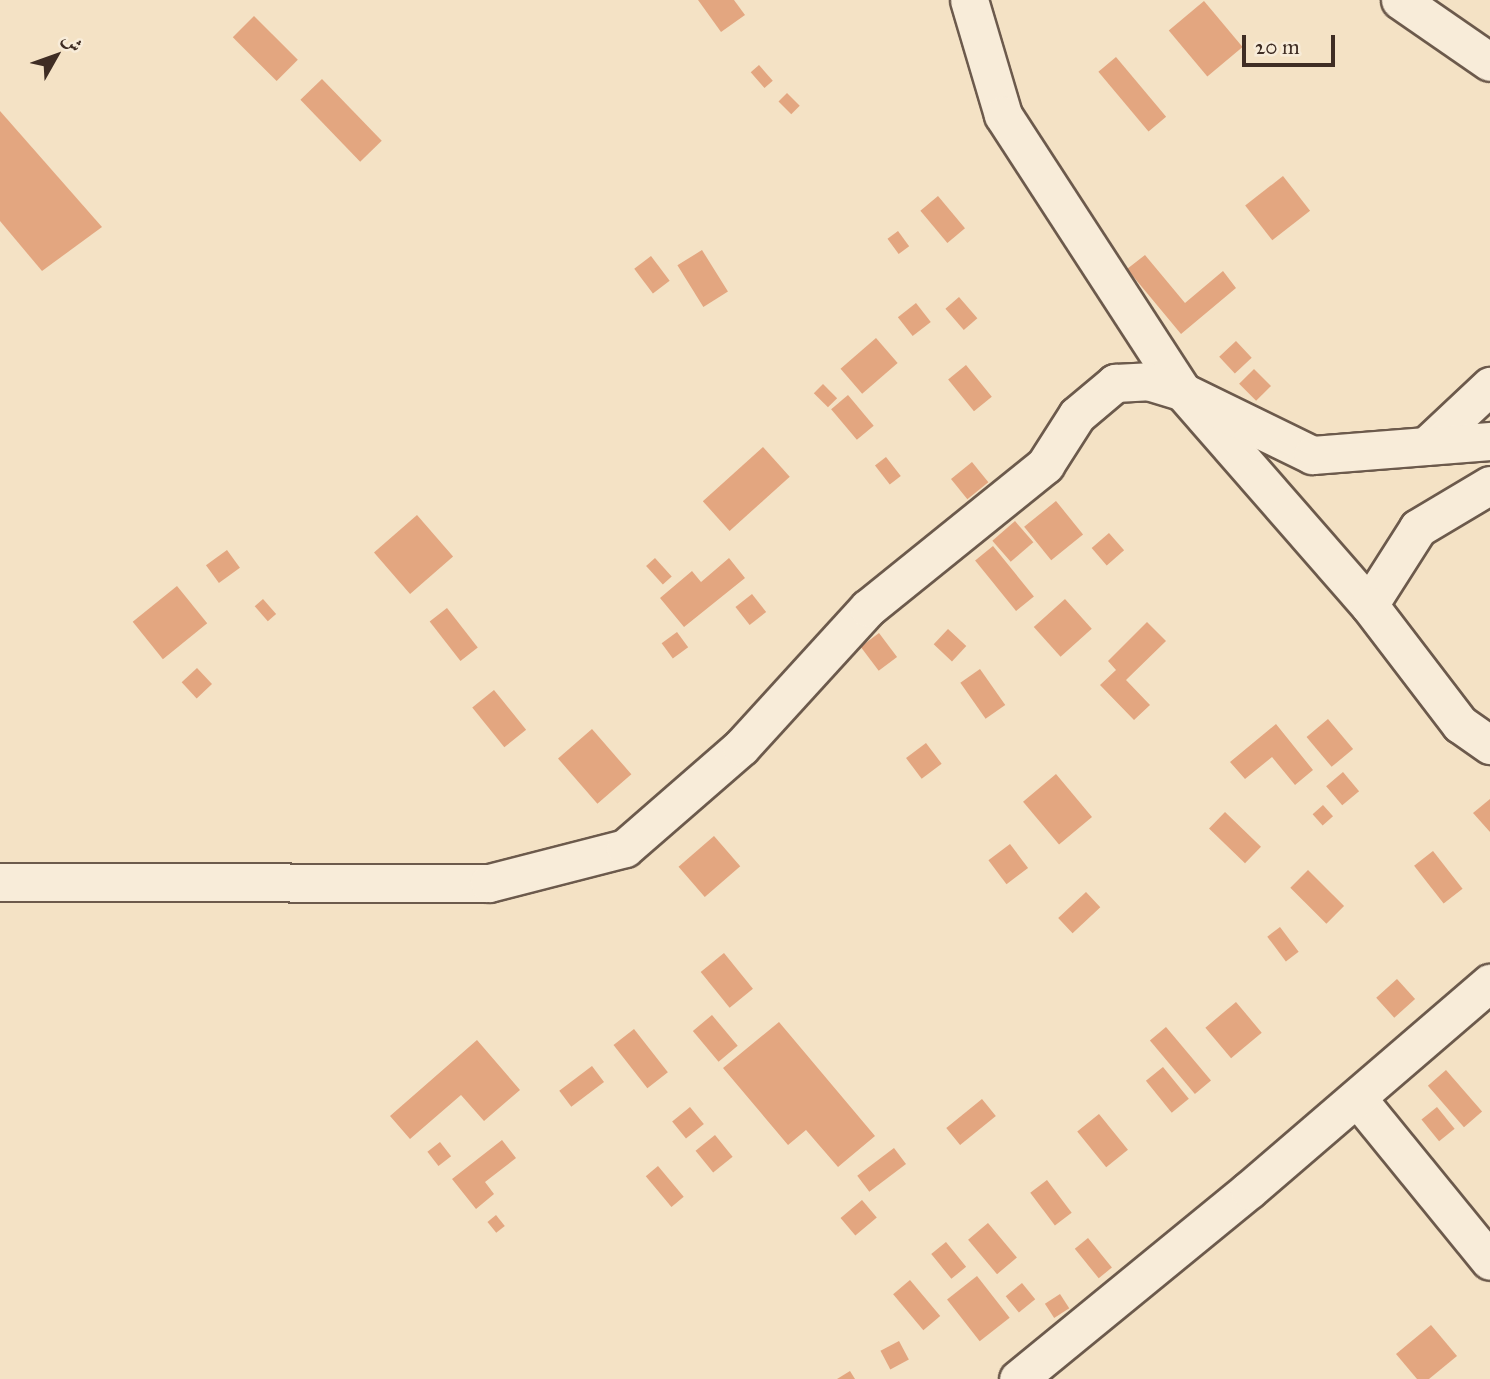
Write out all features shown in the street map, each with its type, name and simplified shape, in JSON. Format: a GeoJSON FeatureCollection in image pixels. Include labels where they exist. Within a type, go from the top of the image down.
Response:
{"type":"FeatureCollection","features":[{"type":"Feature","properties":{"kind":"street"},"geometry":{"type":"LineString","coordinates":[[970,0],[1003,115],[1183,392],[1369,605],[1460,724],[1490,745]]}},
{"type":"Feature","properties":{"kind":"street"},"geometry":{"type":"LineString","coordinates":[[1400,0],[1490,62]]}},
{"type":"Feature","properties":{"kind":"street"},"geometry":{"type":"LineString","coordinates":[[0,882],[489,883],[625,848],[741,747],[869,608],[1045,465],[1077,415],[1115,383],[1148,381],[1183,392],[1312,455],[1490,441]]}},
{"type":"Feature","properties":{"kind":"street"},"geometry":{"type":"LineString","coordinates":[[1426,446],[1490,386]]}},
{"type":"Feature","properties":{"kind":"street"},"geometry":{"type":"LineString","coordinates":[[1369,605],[1418,528],[1490,485]]}},
{"type":"Feature","properties":{"kind":"street"},"geometry":{"type":"LineString","coordinates":[[1018,1379],[1249,1191],[1490,983]]}},
{"type":"Feature","properties":{"kind":"street"},"geometry":{"type":"LineString","coordinates":[[1357,1098],[1490,1261]]}},
{"type":"Feature","properties":{"kind":"building"},"geometry":{"type":"Polygon","coordinates":[[[698,0],[734,0],[745,15],[721,32],[698,0]]]}},
{"type":"Feature","properties":{"kind":"building"},"geometry":{"type":"Polygon","coordinates":[[[1204,1],[1243,47],[1207,77],[1169,31],[1204,1]]]}},
{"type":"Feature","properties":{"kind":"building"},"geometry":{"type":"Polygon","coordinates":[[[254,16],[298,60],[277,81],[233,37],[254,16]]]}},
{"type":"Feature","properties":{"kind":"building"},"geometry":{"type":"Polygon","coordinates":[[[1116,57],[1166,117],[1149,132],[1098,72],[1116,57]]]}},
{"type":"Feature","properties":{"kind":"building"},"geometry":{"type":"Polygon","coordinates":[[[759,65],[773,81],[764,88],[751,72],[759,65]]]}},
{"type":"Feature","properties":{"kind":"building"},"geometry":{"type":"Polygon","coordinates":[[[322,79],[382,141],[360,162],[300,100],[322,79]]]}},
{"type":"Feature","properties":{"kind":"building"},"geometry":{"type":"Polygon","coordinates":[[[787,93],[800,106],[791,114],[779,101],[787,93]]]}},
{"type":"Feature","properties":{"kind":"building"},"geometry":{"type":"Polygon","coordinates":[[[0,111],[102,227],[42,271],[0,221],[0,111]]]}},
{"type":"Feature","properties":{"kind":"building"},"geometry":{"type":"Polygon","coordinates":[[[1283,176],[1310,211],[1272,240],[1245,206],[1283,176]]]}},
{"type":"Feature","properties":{"kind":"building"},"geometry":{"type":"Polygon","coordinates":[[[938,196],[965,228],[947,243],[920,211],[938,196]]]}},
{"type":"Feature","properties":{"kind":"building"},"geometry":{"type":"Polygon","coordinates":[[[898,231],[909,246],[899,254],[887,239],[898,231]]]}},
{"type":"Feature","properties":{"kind":"building"},"geometry":{"type":"Polygon","coordinates":[[[702,250],[728,292],[703,307],[677,265],[702,250]]]}},
{"type":"Feature","properties":{"kind":"building"},"geometry":{"type":"Polygon","coordinates":[[[1145,255],[1185,303],[1223,271],[1236,288],[1181,334],[1127,269],[1145,255]]]}},
{"type":"Feature","properties":{"kind":"building"},"geometry":{"type":"Polygon","coordinates":[[[651,256],[670,281],[653,293],[634,269],[651,256]]]}},
{"type":"Feature","properties":{"kind":"building"},"geometry":{"type":"Polygon","coordinates":[[[959,297],[977,318],[964,330],[945,309],[959,297]]]}},
{"type":"Feature","properties":{"kind":"building"},"geometry":{"type":"Polygon","coordinates":[[[916,303],[931,322],[913,336],[898,317],[916,303]]]}},
{"type":"Feature","properties":{"kind":"building"},"geometry":{"type":"Polygon","coordinates":[[[876,338],[898,363],[862,394],[841,369],[876,338]]]}},
{"type":"Feature","properties":{"kind":"building"},"geometry":{"type":"Polygon","coordinates":[[[1236,341],[1252,358],[1235,374],[1219,357],[1236,341]]]}},
{"type":"Feature","properties":{"kind":"building"},"geometry":{"type":"Polygon","coordinates":[[[966,365],[992,397],[974,411],[948,379],[966,365]]]}},
{"type":"Feature","properties":{"kind":"building"},"geometry":{"type":"Polygon","coordinates":[[[1254,369],[1271,386],[1256,401],[1239,384],[1254,369]]]}},
{"type":"Feature","properties":{"kind":"building"},"geometry":{"type":"Polygon","coordinates":[[[823,384],[837,398],[828,407],[814,393],[823,384]]]}},
{"type":"Feature","properties":{"kind":"building"},"geometry":{"type":"Polygon","coordinates":[[[848,395],[874,426],[857,440],[831,409],[848,395]]]}},
{"type":"Feature","properties":{"kind":"building"},"geometry":{"type":"Polygon","coordinates":[[[763,447],[790,477],[730,531],[703,501],[763,447]]]}},
{"type":"Feature","properties":{"kind":"building"},"geometry":{"type":"Polygon","coordinates":[[[886,457],[901,476],[890,485],[875,466],[886,457]]]}},
{"type":"Feature","properties":{"kind":"building"},"geometry":{"type":"Polygon","coordinates":[[[972,462],[988,482],[967,499],[951,479],[972,462]]]}},
{"type":"Feature","properties":{"kind":"building"},"geometry":{"type":"Polygon","coordinates":[[[1056,501],[1083,534],[1051,560],[1024,527],[1056,501]]]}},
{"type":"Feature","properties":{"kind":"building"},"geometry":{"type":"Polygon","coordinates":[[[417,515],[453,557],[410,594],[374,552],[417,515]]]}},
{"type":"Feature","properties":{"kind":"building"},"geometry":{"type":"Polygon","coordinates":[[[1015,521],[1033,542],[1011,562],[992,541],[1015,521]]]}},
{"type":"Feature","properties":{"kind":"building"},"geometry":{"type":"Polygon","coordinates":[[[1109,533],[1124,550],[1107,565],[1092,548],[1109,533]]]}},
{"type":"Feature","properties":{"kind":"building"},"geometry":{"type":"Polygon","coordinates":[[[993,546],[1034,597],[1016,611],[975,560],[993,546]]]}},
{"type":"Feature","properties":{"kind":"building"},"geometry":{"type":"Polygon","coordinates":[[[227,550],[240,568],[219,583],[206,565],[227,550]]]}},
{"type":"Feature","properties":{"kind":"building"},"geometry":{"type":"Polygon","coordinates":[[[655,558],[672,577],[663,585],[646,566],[655,558]]]}},
{"type":"Feature","properties":{"kind":"building"},"geometry":{"type":"Polygon","coordinates":[[[729,558],[745,578],[684,627],[660,598],[692,571],[701,582],[729,558]]]}},
{"type":"Feature","properties":{"kind":"building"},"geometry":{"type":"Polygon","coordinates":[[[177,586],[207,623],[163,659],[133,622],[177,586]]]}},
{"type":"Feature","properties":{"kind":"building"},"geometry":{"type":"Polygon","coordinates":[[[752,594],[766,612],[750,625],[735,607],[752,594]]]}},
{"type":"Feature","properties":{"kind":"building"},"geometry":{"type":"Polygon","coordinates":[[[263,599],[276,614],[268,621],[255,606],[263,599]]]}},
{"type":"Feature","properties":{"kind":"building"},"geometry":{"type":"Polygon","coordinates":[[[1065,599],[1092,629],[1061,657],[1034,627],[1065,599]]]}},
{"type":"Feature","properties":{"kind":"building"},"geometry":{"type":"Polygon","coordinates":[[[447,608],[478,647],[460,661],[430,622],[447,608]]]}},
{"type":"Feature","properties":{"kind":"building"},"geometry":{"type":"Polygon","coordinates":[[[1147,622],[1166,641],[1126,680],[1150,705],[1134,720],[1100,685],[1116,670],[1108,661],[1147,622]]]}},
{"type":"Feature","properties":{"kind":"building"},"geometry":{"type":"Polygon","coordinates":[[[948,629],[966,646],[952,661],[934,644],[948,629]]]}},
{"type":"Feature","properties":{"kind":"building"},"geometry":{"type":"Polygon","coordinates":[[[677,632],[688,647],[673,659],[662,643],[677,632]]]}},
{"type":"Feature","properties":{"kind":"building"},"geometry":{"type":"Polygon","coordinates":[[[879,633],[897,657],[879,671],[861,647],[879,633]]]}},
{"type":"Feature","properties":{"kind":"building"},"geometry":{"type":"Polygon","coordinates":[[[197,668],[212,684],[197,698],[182,682],[197,668]]]}},
{"type":"Feature","properties":{"kind":"building"},"geometry":{"type":"Polygon","coordinates":[[[980,669],[1005,705],[986,719],[960,683],[980,669]]]}},
{"type":"Feature","properties":{"kind":"building"},"geometry":{"type":"Polygon","coordinates":[[[494,690],[526,730],[504,747],[472,708],[494,690]]]}},
{"type":"Feature","properties":{"kind":"building"},"geometry":{"type":"Polygon","coordinates":[[[1328,719],[1353,749],[1332,767],[1307,737],[1328,719]]]}},
{"type":"Feature","properties":{"kind":"building"},"geometry":{"type":"Polygon","coordinates":[[[1276,724],[1313,770],[1295,785],[1272,757],[1245,779],[1230,762],[1276,724]]]}},
{"type":"Feature","properties":{"kind":"building"},"geometry":{"type":"Polygon","coordinates":[[[592,729],[631,774],[597,804],[558,759],[592,729]]]}},
{"type":"Feature","properties":{"kind":"building"},"geometry":{"type":"Polygon","coordinates":[[[926,743],[942,764],[922,779],[906,758],[926,743]]]}},
{"type":"Feature","properties":{"kind":"building"},"geometry":{"type":"Polygon","coordinates":[[[1343,772],[1359,791],[1342,805],[1326,786],[1343,772]]]}},
{"type":"Feature","properties":{"kind":"building"},"geometry":{"type":"Polygon","coordinates":[[[1056,774],[1092,817],[1059,845],[1023,802],[1056,774]]]}},
{"type":"Feature","properties":{"kind":"building"},"geometry":{"type":"Polygon","coordinates":[[[1490,799],[1490,832],[1473,813],[1490,799]]]}},
{"type":"Feature","properties":{"kind":"building"},"geometry":{"type":"Polygon","coordinates":[[[1323,805],[1333,816],[1323,826],[1313,814],[1323,805]]]}},
{"type":"Feature","properties":{"kind":"building"},"geometry":{"type":"Polygon","coordinates":[[[1225,812],[1261,847],[1245,863],[1209,829],[1225,812]]]}},
{"type":"Feature","properties":{"kind":"building"},"geometry":{"type":"Polygon","coordinates":[[[714,836],[740,866],[705,897],[679,867],[714,836]]]}},
{"type":"Feature","properties":{"kind":"building"},"geometry":{"type":"Polygon","coordinates":[[[1010,844],[1028,868],[1006,884],[988,860],[1010,844]]]}},
{"type":"Feature","properties":{"kind":"building"},"geometry":{"type":"Polygon","coordinates":[[[1433,851],[1463,889],[1444,904],[1414,866],[1433,851]]]}},
{"type":"Feature","properties":{"kind":"building"},"geometry":{"type":"Polygon","coordinates":[[[1308,870],[1344,906],[1326,924],[1290,888],[1308,870]]]}},
{"type":"Feature","properties":{"kind":"building"},"geometry":{"type":"Polygon","coordinates":[[[1086,892],[1100,907],[1073,933],[1058,918],[1086,892]]]}},
{"type":"Feature","properties":{"kind":"building"},"geometry":{"type":"Polygon","coordinates":[[[1280,927],[1299,952],[1286,961],[1267,937],[1280,927]]]}},
{"type":"Feature","properties":{"kind":"building"},"geometry":{"type":"Polygon","coordinates":[[[724,953],[753,989],[730,1008],[701,972],[724,953]]]}},
{"type":"Feature","properties":{"kind":"building"},"geometry":{"type":"Polygon","coordinates":[[[1397,979],[1415,999],[1394,1018],[1376,998],[1397,979]]]}},
{"type":"Feature","properties":{"kind":"building"},"geometry":{"type":"Polygon","coordinates":[[[1236,1002],[1262,1033],[1231,1058],[1205,1028],[1236,1002]]]}},
{"type":"Feature","properties":{"kind":"building"},"geometry":{"type":"Polygon","coordinates":[[[712,1015],[738,1046],[719,1062],[693,1031],[712,1015]]]}},
{"type":"Feature","properties":{"kind":"building"},"geometry":{"type":"Polygon","coordinates":[[[779,1022],[875,1136],[838,1167],[806,1130],[788,1145],[723,1068],[779,1022]]]}},
{"type":"Feature","properties":{"kind":"building"},"geometry":{"type":"Polygon","coordinates":[[[1166,1027],[1211,1081],[1195,1094],[1150,1040],[1166,1027]]]}},
{"type":"Feature","properties":{"kind":"building"},"geometry":{"type":"Polygon","coordinates":[[[634,1029],[668,1072],[647,1088],[614,1045],[634,1029]]]}},
{"type":"Feature","properties":{"kind":"building"},"geometry":{"type":"Polygon","coordinates":[[[477,1040],[520,1090],[484,1121],[461,1095],[410,1139],[390,1116],[477,1040]]]}},
{"type":"Feature","properties":{"kind":"building"},"geometry":{"type":"Polygon","coordinates":[[[592,1066],[604,1082],[571,1107],[559,1091],[592,1066]]]}},
{"type":"Feature","properties":{"kind":"building"},"geometry":{"type":"Polygon","coordinates":[[[1163,1067],[1189,1099],[1172,1113],[1146,1081],[1163,1067]]]}},
{"type":"Feature","properties":{"kind":"building"},"geometry":{"type":"Polygon","coordinates":[[[1446,1070],[1482,1112],[1464,1127],[1428,1086],[1446,1070]]]}},
{"type":"Feature","properties":{"kind":"building"},"geometry":{"type":"Polygon","coordinates":[[[982,1099],[996,1116],[960,1145],[946,1128],[982,1099]]]}},
{"type":"Feature","properties":{"kind":"building"},"geometry":{"type":"Polygon","coordinates":[[[690,1107],[704,1124],[686,1139],[672,1121],[690,1107]]]}},
{"type":"Feature","properties":{"kind":"building"},"geometry":{"type":"Polygon","coordinates":[[[1437,1107],[1455,1129],[1439,1141],[1421,1120],[1437,1107]]]}},
{"type":"Feature","properties":{"kind":"building"},"geometry":{"type":"Polygon","coordinates":[[[1099,1114],[1128,1150],[1106,1167],[1077,1132],[1099,1114]]]}},
{"type":"Feature","properties":{"kind":"building"},"geometry":{"type":"Polygon","coordinates":[[[715,1135],[733,1157],[713,1172],[696,1151],[715,1135]]]}},
{"type":"Feature","properties":{"kind":"building"},"geometry":{"type":"Polygon","coordinates":[[[502,1140],[516,1158],[485,1182],[494,1194],[476,1209],[452,1179],[502,1140]]]}},
{"type":"Feature","properties":{"kind":"building"},"geometry":{"type":"Polygon","coordinates":[[[440,1142],[451,1156],[438,1166],[427,1152],[440,1142]]]}},
{"type":"Feature","properties":{"kind":"building"},"geometry":{"type":"Polygon","coordinates":[[[894,1148],[906,1164],[869,1192],[857,1176],[894,1148]]]}},
{"type":"Feature","properties":{"kind":"building"},"geometry":{"type":"Polygon","coordinates":[[[658,1166],[684,1197],[671,1207],[646,1176],[658,1166]]]}},
{"type":"Feature","properties":{"kind":"building"},"geometry":{"type":"Polygon","coordinates":[[[1047,1180],[1072,1213],[1055,1225],[1030,1193],[1047,1180]]]}},
{"type":"Feature","properties":{"kind":"building"},"geometry":{"type":"Polygon","coordinates":[[[862,1200],[877,1218],[855,1236],[841,1218],[862,1200]]]}},
{"type":"Feature","properties":{"kind":"building"},"geometry":{"type":"Polygon","coordinates":[[[496,1215],[505,1226],[496,1233],[487,1222],[496,1215]]]}},
{"type":"Feature","properties":{"kind":"building"},"geometry":{"type":"Polygon","coordinates":[[[988,1223],[1017,1257],[997,1274],[968,1240],[988,1223]]]}},
{"type":"Feature","properties":{"kind":"building"},"geometry":{"type":"Polygon","coordinates":[[[1088,1238],[1112,1268],[1099,1278],[1075,1249],[1088,1238]]]}},
{"type":"Feature","properties":{"kind":"building"},"geometry":{"type":"Polygon","coordinates":[[[946,1242],[966,1267],[951,1279],[931,1254],[946,1242]]]}},
{"type":"Feature","properties":{"kind":"building"},"geometry":{"type":"Polygon","coordinates":[[[977,1276],[1010,1318],[980,1341],[947,1299],[977,1276]]]}},
{"type":"Feature","properties":{"kind":"building"},"geometry":{"type":"Polygon","coordinates":[[[910,1280],[940,1316],[923,1330],[893,1294],[910,1280]]]}},
{"type":"Feature","properties":{"kind":"building"},"geometry":{"type":"Polygon","coordinates":[[[1022,1283],[1035,1299],[1019,1313],[1006,1296],[1022,1283]]]}},
{"type":"Feature","properties":{"kind":"building"},"geometry":{"type":"Polygon","coordinates":[[[1060,1294],[1069,1308],[1054,1318],[1045,1304],[1060,1294]]]}},
{"type":"Feature","properties":{"kind":"building"},"geometry":{"type":"Polygon","coordinates":[[[1431,1325],[1457,1356],[1429,1379],[1417,1379],[1396,1354],[1431,1325]]]}},
{"type":"Feature","properties":{"kind":"building"},"geometry":{"type":"Polygon","coordinates":[[[899,1341],[909,1360],[890,1369],[880,1351],[899,1341]]]}},
{"type":"Feature","properties":{"kind":"building"},"geometry":{"type":"Polygon","coordinates":[[[850,1371],[855,1379],[837,1379],[850,1371]]]}}]}
